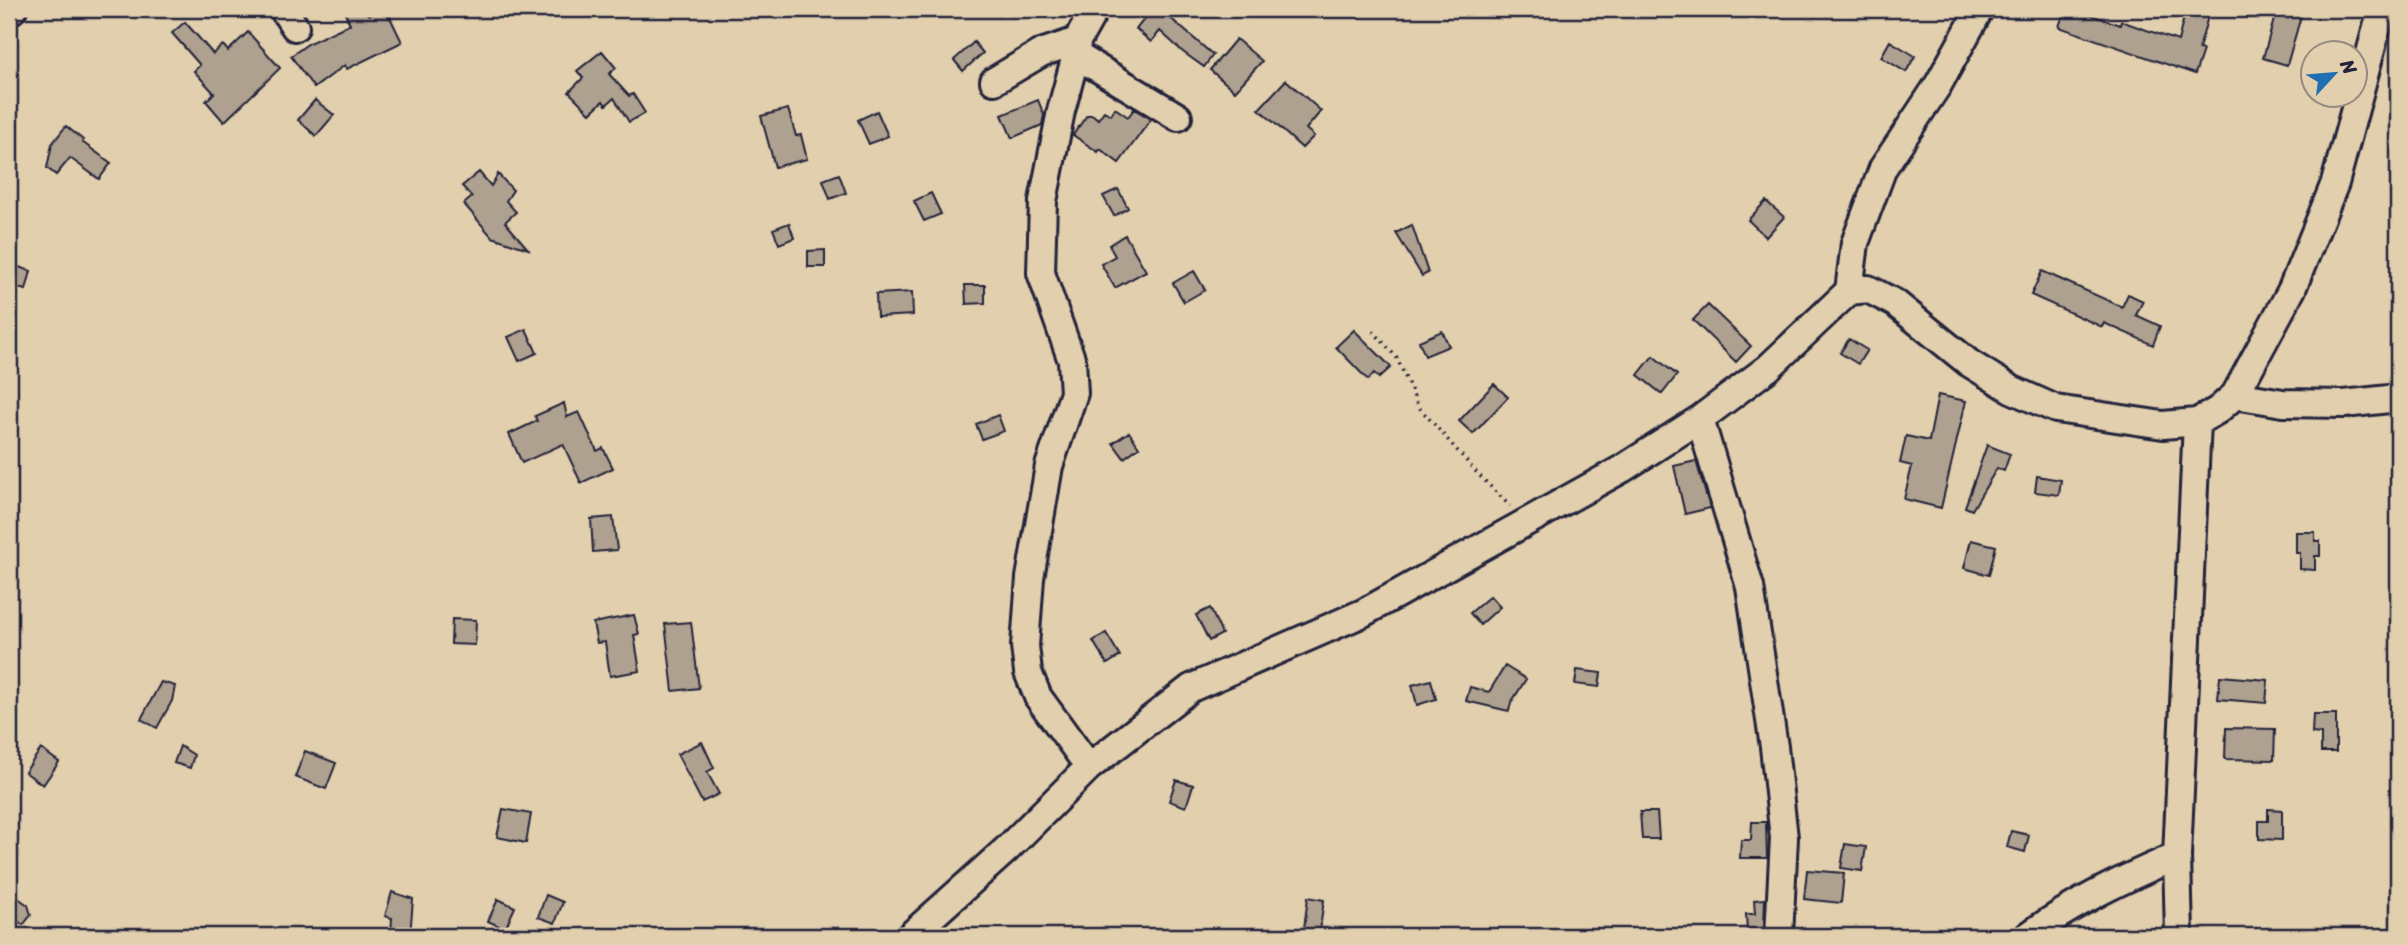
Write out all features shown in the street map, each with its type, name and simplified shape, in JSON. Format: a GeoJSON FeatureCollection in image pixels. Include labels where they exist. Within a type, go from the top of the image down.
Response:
{"type":"FeatureCollection","features":[{"type":"Feature","properties":{"kind":"street"},"geometry":{"type":"LineString","coordinates":[[1089,767],[1038,697],[1028,672],[1025,646],[1030,578],[1049,466],[1074,393],[1072,361],[1041,273],[1042,201],[1076,48],[1095,9]]}},
{"type":"Feature","properties":{"kind":"street"},"geometry":{"type":"LineString","coordinates":[[1849,291],[1855,243],[1883,168],[1938,85],[1980,9]]}},
{"type":"Feature","properties":{"kind":"street"},"geometry":{"type":"LineString","coordinates":[[910,936],[1007,849],[1089,767],[1191,688],[1363,613],[1622,469],[1700,419],[1768,369],[1849,291],[1868,289],[1895,303],[1969,363],[2011,388],[2056,409],[2163,425],[2197,422],[2218,410],[2235,395],[2292,289],[2334,183],[2382,9]]}},
{"type":"Feature","properties":{"kind":"street"},"geometry":{"type":"LineString","coordinates":[[994,81],[1041,52],[1076,48],[1178,117]]}},
{"type":"Feature","properties":{"kind":"street"},"geometry":{"type":"LineString","coordinates":[[2235,395],[2283,403],[2344,404],[2398,398]]}},
{"type":"Feature","properties":{"kind":"street"},"geometry":{"type":"LineString","coordinates":[[1700,419],[1750,587],[1774,747],[1784,838],[1779,936]]}},
{"type":"Feature","properties":{"kind":"street"},"geometry":{"type":"LineString","coordinates":[[2179,936],[2177,856],[2197,422]]}},
{"type":"Feature","properties":{"kind":"street"},"geometry":{"type":"LineString","coordinates":[[2028,936],[2056,915],[2085,899],[2177,856]]}},
{"type":"Feature","properties":{"kind":"path"},"geometry":{"type":"LineString","coordinates":[[1373,331],[1397,358],[1418,406],[1478,474],[1526,522]]}},
{"type":"Feature","properties":{"kind":"building"},"geometry":{"type":"Polygon","coordinates":[[[343,9],[362,9],[369,15],[386,9],[402,42],[347,69],[345,65],[314,88],[291,56],[309,43],[350,24],[343,9]]]}},
{"type":"Feature","properties":{"kind":"building"},"geometry":{"type":"Polygon","coordinates":[[[1153,9],[1160,9],[1213,55],[1204,67],[1160,31],[1151,42],[1136,29],[1153,9]]]}},
{"type":"Feature","properties":{"kind":"building"},"geometry":{"type":"Polygon","coordinates":[[[2065,9],[2074,9],[2120,25],[2121,21],[2178,41],[2186,9],[2210,9],[2199,49],[2203,50],[2195,74],[2059,27],[2065,9]]]}},
{"type":"Feature","properties":{"kind":"building"},"geometry":{"type":"Polygon","coordinates":[[[2277,9],[2303,9],[2287,65],[2263,58],[2277,9]]]}},
{"type":"Feature","properties":{"kind":"building"},"geometry":{"type":"Polygon","coordinates":[[[185,22],[213,54],[223,45],[228,51],[248,32],[280,68],[224,122],[206,101],[214,93],[194,71],[200,65],[172,33],[185,22]]]}},
{"type":"Feature","properties":{"kind":"building"},"geometry":{"type":"Polygon","coordinates":[[[1236,39],[1262,61],[1235,91],[1210,70],[1236,39]]]}},
{"type":"Feature","properties":{"kind":"building"},"geometry":{"type":"Polygon","coordinates":[[[1890,41],[1915,56],[1906,72],[1881,57],[1890,41]]]}},
{"type":"Feature","properties":{"kind":"building"},"geometry":{"type":"Polygon","coordinates":[[[974,42],[983,53],[963,71],[954,60],[974,42]]]}},
{"type":"Feature","properties":{"kind":"building"},"geometry":{"type":"Polygon","coordinates":[[[602,51],[616,68],[609,74],[629,96],[633,94],[645,113],[629,122],[614,98],[606,105],[603,101],[590,113],[569,92],[583,78],[577,71],[602,51]]]}},
{"type":"Feature","properties":{"kind":"building"},"geometry":{"type":"Polygon","coordinates":[[[1286,80],[1321,111],[1306,129],[1314,136],[1302,148],[1259,109],[1286,80]]]}},
{"type":"Feature","properties":{"kind":"building"},"geometry":{"type":"Polygon","coordinates":[[[315,100],[334,115],[316,136],[298,120],[315,100]]]}},
{"type":"Feature","properties":{"kind":"building"},"geometry":{"type":"Polygon","coordinates":[[[1038,100],[1044,115],[1042,125],[1012,138],[1002,115],[1038,100]]]}},
{"type":"Feature","properties":{"kind":"building"},"geometry":{"type":"Polygon","coordinates":[[[1115,108],[1128,117],[1134,109],[1151,119],[1119,163],[1073,135],[1087,115],[1098,119],[1104,111],[1111,115],[1115,108]]]}},
{"type":"Feature","properties":{"kind":"building"},"geometry":{"type":"Polygon","coordinates":[[[788,109],[796,136],[801,135],[807,159],[775,167],[761,116],[788,109]]]}},
{"type":"Feature","properties":{"kind":"building"},"geometry":{"type":"Polygon","coordinates":[[[877,111],[888,136],[869,144],[858,120],[877,111]]]}},
{"type":"Feature","properties":{"kind":"building"},"geometry":{"type":"Polygon","coordinates":[[[66,126],[83,140],[82,142],[111,163],[99,179],[70,158],[56,175],[47,168],[52,144],[66,126]]]}},
{"type":"Feature","properties":{"kind":"building"},"geometry":{"type":"Polygon","coordinates":[[[479,172],[491,186],[498,174],[513,190],[506,201],[516,212],[505,222],[528,249],[492,237],[464,204],[472,197],[462,186],[479,172]]]}},
{"type":"Feature","properties":{"kind":"building"},"geometry":{"type":"Polygon","coordinates":[[[839,174],[846,193],[830,199],[823,180],[839,174]]]}},
{"type":"Feature","properties":{"kind":"building"},"geometry":{"type":"Polygon","coordinates":[[[1118,189],[1128,208],[1114,216],[1103,196],[1118,189]]]}},
{"type":"Feature","properties":{"kind":"building"},"geometry":{"type":"Polygon","coordinates":[[[931,193],[941,214],[924,221],[914,201],[931,193]]]}},
{"type":"Feature","properties":{"kind":"building"},"geometry":{"type":"Polygon","coordinates":[[[1766,201],[1784,217],[1766,237],[1748,220],[1766,201]]]}},
{"type":"Feature","properties":{"kind":"building"},"geometry":{"type":"Polygon","coordinates":[[[789,223],[794,238],[779,244],[773,229],[789,223]]]}},
{"type":"Feature","properties":{"kind":"building"},"geometry":{"type":"Polygon","coordinates":[[[1412,225],[1428,273],[1422,276],[1396,233],[1412,225]]]}},
{"type":"Feature","properties":{"kind":"building"},"geometry":{"type":"Polygon","coordinates":[[[1125,235],[1146,271],[1115,288],[1101,264],[1115,256],[1109,245],[1125,235]]]}},
{"type":"Feature","properties":{"kind":"building"},"geometry":{"type":"Polygon","coordinates":[[[825,250],[825,267],[808,267],[808,251],[825,250]]]}},
{"type":"Feature","properties":{"kind":"building"},"geometry":{"type":"Polygon","coordinates":[[[9,264],[31,271],[26,290],[9,286],[9,264]]]}},
{"type":"Feature","properties":{"kind":"building"},"geometry":{"type":"Polygon","coordinates":[[[1194,271],[1205,290],[1184,302],[1173,283],[1194,271]]]}},
{"type":"Feature","properties":{"kind":"building"},"geometry":{"type":"Polygon","coordinates":[[[2042,271],[2122,307],[2128,294],[2143,301],[2136,315],[2160,326],[2153,345],[2104,323],[2102,327],[2031,295],[2042,271]]]}},
{"type":"Feature","properties":{"kind":"building"},"geometry":{"type":"Polygon","coordinates":[[[965,285],[985,285],[985,303],[966,304],[965,285]]]}},
{"type":"Feature","properties":{"kind":"building"},"geometry":{"type":"Polygon","coordinates":[[[912,292],[913,315],[877,317],[876,294],[912,292]]]}},
{"type":"Feature","properties":{"kind":"building"},"geometry":{"type":"Polygon","coordinates":[[[1708,305],[1751,346],[1736,362],[1693,320],[1708,305]]]}},
{"type":"Feature","properties":{"kind":"building"},"geometry":{"type":"Polygon","coordinates":[[[526,329],[537,353],[519,361],[508,337],[526,329]]]}},
{"type":"Feature","properties":{"kind":"building"},"geometry":{"type":"Polygon","coordinates":[[[1354,330],[1391,367],[1379,378],[1374,373],[1368,380],[1336,347],[1354,330]]]}},
{"type":"Feature","properties":{"kind":"building"},"geometry":{"type":"Polygon","coordinates":[[[1442,331],[1449,346],[1425,356],[1419,341],[1442,331]]]}},
{"type":"Feature","properties":{"kind":"building"},"geometry":{"type":"Polygon","coordinates":[[[1849,339],[1867,350],[1858,364],[1840,353],[1849,339]]]}},
{"type":"Feature","properties":{"kind":"building"},"geometry":{"type":"Polygon","coordinates":[[[1653,356],[1677,375],[1662,394],[1638,375],[1653,356]]]}},
{"type":"Feature","properties":{"kind":"building"},"geometry":{"type":"Polygon","coordinates":[[[1494,384],[1508,397],[1473,434],[1459,421],[1494,384]]]}},
{"type":"Feature","properties":{"kind":"building"},"geometry":{"type":"Polygon","coordinates":[[[1938,395],[1966,401],[1941,508],[1904,499],[1912,466],[1900,463],[1906,436],[1929,441],[1938,395]]]}},
{"type":"Feature","properties":{"kind":"building"},"geometry":{"type":"Polygon","coordinates":[[[564,403],[567,417],[579,412],[597,451],[603,448],[613,468],[581,483],[563,444],[522,463],[509,434],[537,421],[535,416],[564,403]]]}},
{"type":"Feature","properties":{"kind":"building"},"geometry":{"type":"Polygon","coordinates":[[[998,415],[1004,431],[982,439],[976,424],[998,415]]]}},
{"type":"Feature","properties":{"kind":"building"},"geometry":{"type":"Polygon","coordinates":[[[1129,432],[1139,447],[1124,458],[1113,443],[1129,432]]]}},
{"type":"Feature","properties":{"kind":"building"},"geometry":{"type":"Polygon","coordinates":[[[1987,445],[2010,454],[2004,471],[1997,468],[1972,510],[1965,507],[1987,445]]]}},
{"type":"Feature","properties":{"kind":"building"},"geometry":{"type":"Polygon","coordinates":[[[1696,461],[1710,508],[1685,514],[1674,466],[1696,461]]]}},
{"type":"Feature","properties":{"kind":"building"},"geometry":{"type":"Polygon","coordinates":[[[2037,476],[2061,480],[2059,495],[2035,492],[2037,476]]]}},
{"type":"Feature","properties":{"kind":"building"},"geometry":{"type":"Polygon","coordinates":[[[613,517],[617,550],[593,552],[591,519],[613,517]]]}},
{"type":"Feature","properties":{"kind":"building"},"geometry":{"type":"Polygon","coordinates":[[[2296,532],[2315,532],[2315,541],[2320,541],[2320,556],[2315,556],[2315,570],[2300,569],[2300,553],[2296,553],[2296,532]]]}},
{"type":"Feature","properties":{"kind":"building"},"geometry":{"type":"Polygon","coordinates":[[[1971,540],[1996,546],[1989,575],[1964,568],[1971,540]]]}},
{"type":"Feature","properties":{"kind":"building"},"geometry":{"type":"Polygon","coordinates":[[[1490,596],[1500,607],[1480,625],[1470,613],[1490,596]]]}},
{"type":"Feature","properties":{"kind":"building"},"geometry":{"type":"Polygon","coordinates":[[[1210,608],[1222,634],[1209,641],[1196,615],[1210,608]]]}},
{"type":"Feature","properties":{"kind":"building"},"geometry":{"type":"Polygon","coordinates":[[[634,615],[639,634],[634,635],[640,671],[610,676],[605,642],[597,643],[593,623],[634,615]]]}},
{"type":"Feature","properties":{"kind":"building"},"geometry":{"type":"Polygon","coordinates":[[[452,619],[476,620],[475,645],[451,644],[452,619]]]}},
{"type":"Feature","properties":{"kind":"building"},"geometry":{"type":"Polygon","coordinates":[[[691,622],[699,688],[673,691],[665,624],[691,622]]]}},
{"type":"Feature","properties":{"kind":"building"},"geometry":{"type":"Polygon","coordinates":[[[1106,633],[1120,656],[1107,664],[1093,641],[1106,633]]]}},
{"type":"Feature","properties":{"kind":"building"},"geometry":{"type":"Polygon","coordinates":[[[1505,666],[1526,679],[1509,711],[1466,701],[1470,687],[1489,692],[1505,666]]]}},
{"type":"Feature","properties":{"kind":"building"},"geometry":{"type":"Polygon","coordinates":[[[1577,670],[1601,673],[1599,687],[1575,684],[1577,670]]]}},
{"type":"Feature","properties":{"kind":"building"},"geometry":{"type":"Polygon","coordinates":[[[2220,676],[2268,680],[2266,703],[2218,699],[2220,676]]]}},
{"type":"Feature","properties":{"kind":"building"},"geometry":{"type":"Polygon","coordinates":[[[1431,680],[1436,699],[1417,705],[1412,685],[1431,680]]]}},
{"type":"Feature","properties":{"kind":"building"},"geometry":{"type":"Polygon","coordinates":[[[161,682],[175,686],[172,701],[157,728],[141,719],[161,682]]]}},
{"type":"Feature","properties":{"kind":"building"},"geometry":{"type":"Polygon","coordinates":[[[2313,714],[2336,714],[2336,752],[2321,752],[2321,734],[2312,733],[2313,714]]]}},
{"type":"Feature","properties":{"kind":"building"},"geometry":{"type":"Polygon","coordinates":[[[2226,728],[2275,729],[2274,760],[2225,759],[2226,728]]]}},
{"type":"Feature","properties":{"kind":"building"},"geometry":{"type":"Polygon","coordinates":[[[702,742],[714,768],[707,772],[719,794],[702,802],[677,754],[702,742]]]}},
{"type":"Feature","properties":{"kind":"building"},"geometry":{"type":"Polygon","coordinates":[[[180,746],[194,755],[190,768],[174,763],[180,746]]]}},
{"type":"Feature","properties":{"kind":"building"},"geometry":{"type":"Polygon","coordinates":[[[41,749],[59,762],[43,785],[25,772],[41,749]]]}},
{"type":"Feature","properties":{"kind":"building"},"geometry":{"type":"Polygon","coordinates":[[[305,751],[336,763],[326,789],[295,777],[305,751]]]}},
{"type":"Feature","properties":{"kind":"building"},"geometry":{"type":"Polygon","coordinates":[[[1176,780],[1193,785],[1186,807],[1169,801],[1176,780]]]}},
{"type":"Feature","properties":{"kind":"building"},"geometry":{"type":"Polygon","coordinates":[[[503,809],[531,814],[526,843],[497,837],[503,809]]]}},
{"type":"Feature","properties":{"kind":"building"},"geometry":{"type":"Polygon","coordinates":[[[2268,809],[2282,810],[2282,840],[2259,839],[2259,821],[2268,821],[2268,809]]]}},
{"type":"Feature","properties":{"kind":"building"},"geometry":{"type":"Polygon","coordinates":[[[1640,812],[1657,812],[1659,839],[1642,839],[1640,812]]]}},
{"type":"Feature","properties":{"kind":"building"},"geometry":{"type":"Polygon","coordinates":[[[1752,822],[1766,822],[1767,858],[1740,858],[1741,840],[1751,840],[1752,822]]]}},
{"type":"Feature","properties":{"kind":"building"},"geometry":{"type":"Polygon","coordinates":[[[2011,831],[2029,835],[2025,852],[2007,847],[2011,831]]]}},
{"type":"Feature","properties":{"kind":"building"},"geometry":{"type":"Polygon","coordinates":[[[1845,844],[1866,847],[1862,871],[1841,868],[1845,844]]]}},
{"type":"Feature","properties":{"kind":"building"},"geometry":{"type":"Polygon","coordinates":[[[1807,870],[1844,873],[1841,903],[1804,899],[1807,870]]]}},
{"type":"Feature","properties":{"kind":"building"},"geometry":{"type":"Polygon","coordinates":[[[392,892],[413,899],[410,936],[391,936],[392,918],[385,916],[392,892]]]}},
{"type":"Feature","properties":{"kind":"building"},"geometry":{"type":"Polygon","coordinates":[[[546,895],[563,902],[555,923],[538,917],[546,895]]]}},
{"type":"Feature","properties":{"kind":"building"},"geometry":{"type":"Polygon","coordinates":[[[1308,897],[1324,900],[1319,936],[1303,936],[1308,897]]]}},
{"type":"Feature","properties":{"kind":"building"},"geometry":{"type":"Polygon","coordinates":[[[18,898],[28,905],[31,915],[23,925],[9,914],[18,898]]]}},
{"type":"Feature","properties":{"kind":"building"},"geometry":{"type":"Polygon","coordinates":[[[498,899],[515,907],[505,929],[488,921],[498,899]]]}},
{"type":"Feature","properties":{"kind":"building"},"geometry":{"type":"Polygon","coordinates":[[[1765,899],[1764,928],[1747,930],[1746,914],[1755,914],[1754,900],[1765,899]]]}}]}
